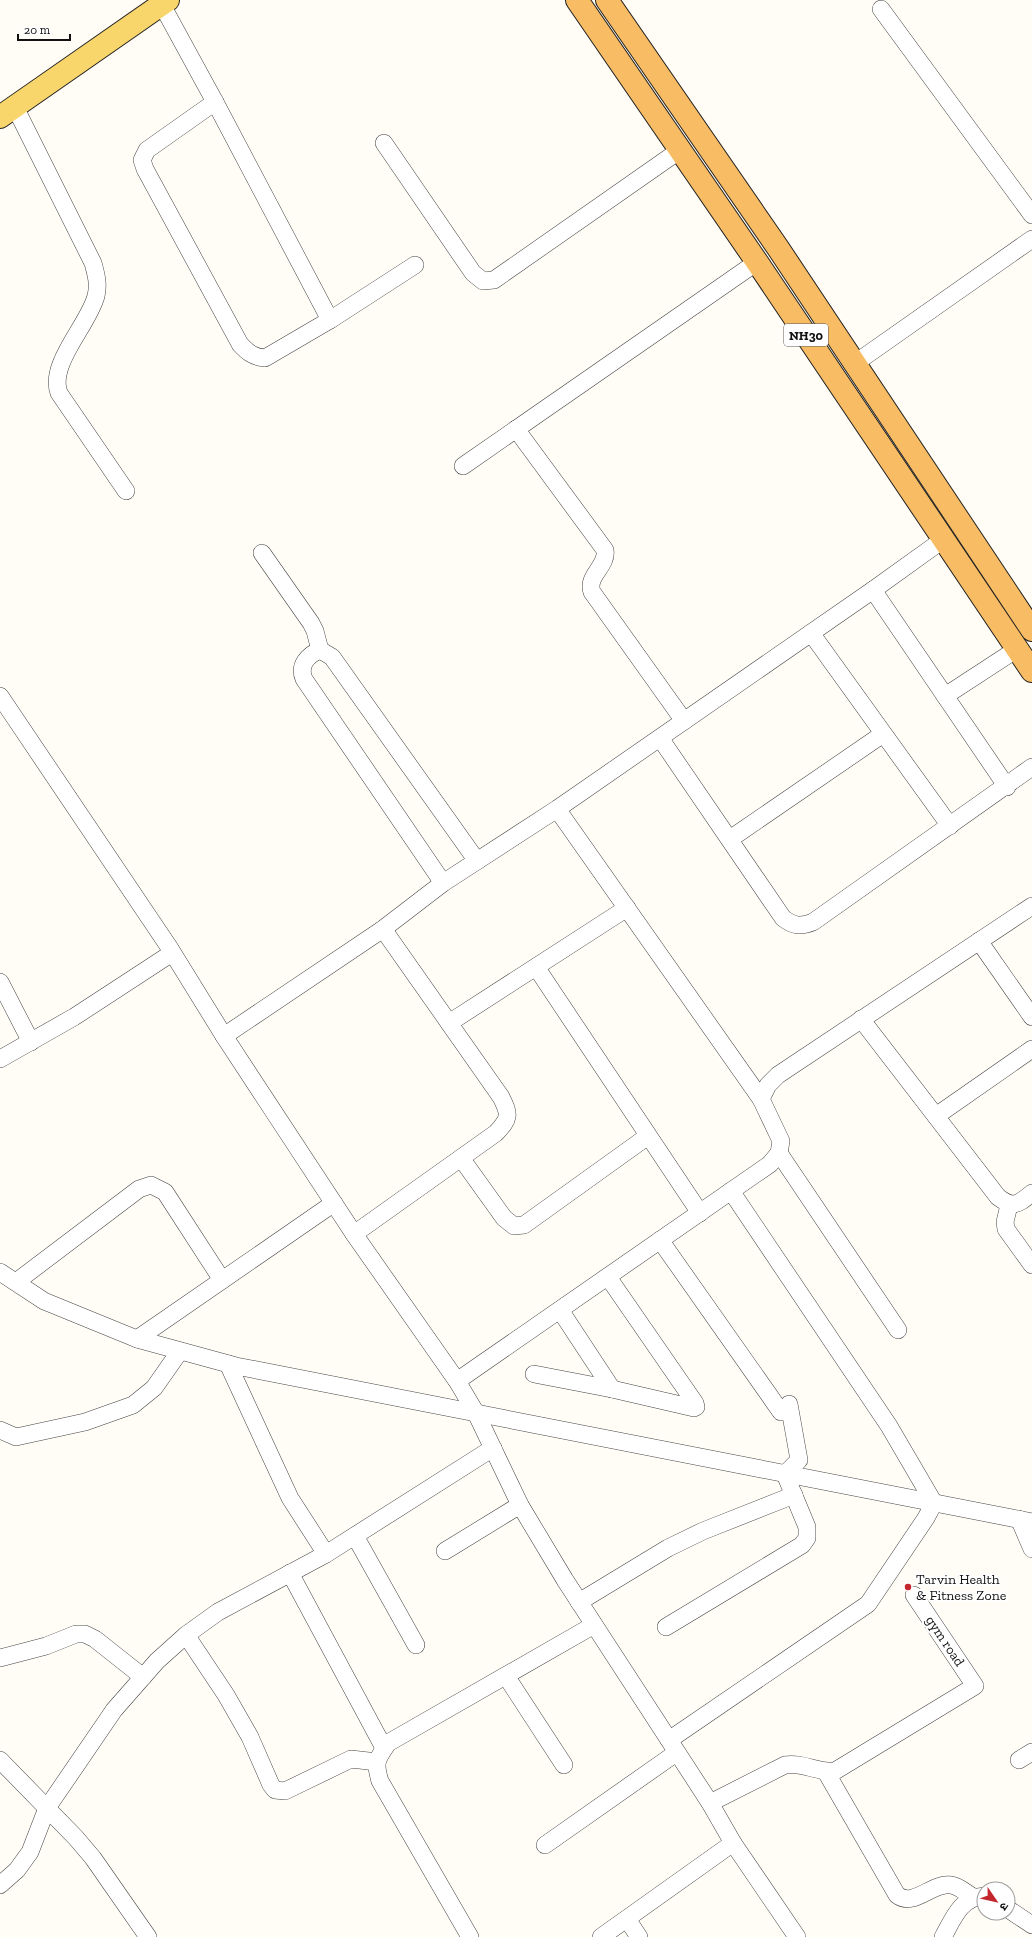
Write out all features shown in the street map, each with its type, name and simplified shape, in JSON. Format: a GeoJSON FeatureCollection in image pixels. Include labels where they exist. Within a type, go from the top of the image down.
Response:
{"type":"FeatureCollection","features":[{"type":"Feature","properties":{"kind":"highway","name":"NH30"},"geometry":{"type":"LineString","coordinates":[[577,0],[757,262],[1032,671]]}},
{"type":"Feature","properties":{"kind":"highway","name":"NH30"},"geometry":{"type":"LineString","coordinates":[[607,0],[778,248],[1032,630]]}},
{"type":"Feature","properties":{"kind":"main road"},"geometry":{"type":"LineString","coordinates":[[7,112],[165,2]]}},
{"type":"Feature","properties":{"kind":"street"},"geometry":{"type":"LineString","coordinates":[[165,2],[330,320]]}},
{"type":"Feature","properties":{"kind":"street"},"geometry":{"type":"LineString","coordinates":[[881,8],[1032,214]]}},
{"type":"Feature","properties":{"kind":"street"},"geometry":{"type":"LineString","coordinates":[[216,102],[147,150],[142,160],[144,169],[240,344],[253,356],[265,358],[330,320],[414,265]]}},
{"type":"Feature","properties":{"kind":"street"},"geometry":{"type":"LineString","coordinates":[[7,112],[93,263],[98,280],[96,297],[59,370],[56,386],[59,393],[126,492]]}},
{"type":"Feature","properties":{"kind":"street"},"geometry":{"type":"LineString","coordinates":[[384,143],[473,273],[483,281],[494,280],[680,150]]}},
{"type":"Feature","properties":{"kind":"street"},"geometry":{"type":"LineString","coordinates":[[854,364],[1032,239]]}},
{"type":"Feature","properties":{"kind":"street"},"geometry":{"type":"LineString","coordinates":[[463,466],[757,262]]}},
{"type":"Feature","properties":{"kind":"street"},"geometry":{"type":"LineString","coordinates":[[516,429],[605,550],[606,558],[590,583],[592,592],[684,721]]}},
{"type":"Feature","properties":{"kind":"street"},"geometry":{"type":"LineString","coordinates":[[224,1036],[383,929],[443,883],[557,809],[660,738],[944,539]]}},
{"type":"Feature","properties":{"kind":"street"},"geometry":{"type":"LineString","coordinates":[[262,553],[316,631],[320,650]]}},
{"type":"Feature","properties":{"kind":"street"},"geometry":{"type":"LineString","coordinates":[[873,590],[1007,787]]}},
{"type":"Feature","properties":{"kind":"street"},"geometry":{"type":"LineString","coordinates":[[811,633],[950,826]]}},
{"type":"Feature","properties":{"kind":"street"},"geometry":{"type":"LineString","coordinates":[[945,696],[1017,649]]}},
{"type":"Feature","properties":{"kind":"street"},"geometry":{"type":"LineString","coordinates":[[443,883],[304,679],[301,670],[311,654],[320,650],[326,652],[332,657],[477,861]]}},
{"type":"Feature","properties":{"kind":"street"},"geometry":{"type":"LineString","coordinates":[[0,696],[172,952],[224,1036],[354,1234],[457,1381],[476,1413],[520,1505],[579,1602],[710,1803],[733,1843],[797,1937]]}},
{"type":"Feature","properties":{"kind":"street"},"geometry":{"type":"LineString","coordinates":[[730,839],[884,734]]}},
{"type":"Feature","properties":{"kind":"street"},"geometry":{"type":"LineString","coordinates":[[660,738],[783,918],[791,924],[805,925],[813,922],[1032,768]]}},
{"type":"Feature","properties":{"kind":"street"},"geometry":{"type":"LineString","coordinates":[[457,1381],[770,1164],[780,1153],[781,1141],[761,1099],[557,809]]}},
{"type":"Feature","properties":{"kind":"street"},"geometry":{"type":"LineString","coordinates":[[761,1099],[768,1086],[778,1075],[1032,906]]}},
{"type":"Feature","properties":{"kind":"street"},"geometry":{"type":"LineString","coordinates":[[449,1023],[626,908]]}},
{"type":"Feature","properties":{"kind":"street"},"geometry":{"type":"LineString","coordinates":[[354,1234],[496,1133],[507,1122],[508,1112],[501,1097],[383,929]]}},
{"type":"Feature","properties":{"kind":"street"},"geometry":{"type":"LineString","coordinates":[[979,941],[1032,1017]]}},
{"type":"Feature","properties":{"kind":"street"},"geometry":{"type":"LineString","coordinates":[[0,1059],[74,1018],[172,952]]}},
{"type":"Feature","properties":{"kind":"street"},"geometry":{"type":"LineString","coordinates":[[536,967],[700,1212]]}},
{"type":"Feature","properties":{"kind":"street"},"geometry":{"type":"LineString","coordinates":[[0,982],[31,1042]]}},
{"type":"Feature","properties":{"kind":"street"},"geometry":{"type":"LineString","coordinates":[[861,1019],[998,1197],[1009,1205],[1018,1204],[1032,1193]]}},
{"type":"Feature","properties":{"kind":"street"},"geometry":{"type":"LineString","coordinates":[[936,1116],[1032,1049]]}},
{"type":"Feature","properties":{"kind":"street"},"geometry":{"type":"LineString","coordinates":[[461,1158],[504,1218],[514,1226],[524,1225],[648,1136]]}},
{"type":"Feature","properties":{"kind":"street"},"geometry":{"type":"LineString","coordinates":[[780,1153],[898,1330]]}},
{"type":"Feature","properties":{"kind":"street"},"geometry":{"type":"LineString","coordinates":[[16,1282],[139,1189],[151,1185],[165,1192],[222,1280]]}},
{"type":"Feature","properties":{"kind":"street"},"geometry":{"type":"LineString","coordinates":[[731,1191],[889,1426],[934,1503]]}},
{"type":"Feature","properties":{"kind":"street"},"geometry":{"type":"LineString","coordinates":[[137,1339],[334,1203]]}},
{"type":"Feature","properties":{"kind":"street"},"geometry":{"type":"LineString","coordinates":[[1009,1205],[1004,1222],[1006,1229],[1032,1266]]}},
{"type":"Feature","properties":{"kind":"street"},"geometry":{"type":"LineString","coordinates":[[660,1240],[785,1408],[798,1460],[785,1474]]}},
{"type":"Feature","properties":{"kind":"street"},"geometry":{"type":"LineString","coordinates":[[0,1272],[44,1301],[137,1339],[228,1364],[1026,1520],[1032,1549]]}},
{"type":"Feature","properties":{"kind":"street"},"geometry":{"type":"LineString","coordinates":[[534,1374],[612,1389],[694,1408],[696,1405],[608,1277]]}},
{"type":"Feature","properties":{"kind":"street"},"geometry":{"type":"LineString","coordinates":[[560,1310],[612,1389]]}},
{"type":"Feature","properties":{"kind":"street"},"geometry":{"type":"LineString","coordinates":[[0,1430],[16,1437],[85,1422],[133,1405],[154,1388],[180,1351]]}},
{"type":"Feature","properties":{"kind":"street"},"geometry":{"type":"LineString","coordinates":[[228,1364],[290,1498],[326,1554]]}},
{"type":"Feature","properties":{"kind":"street"},"geometry":{"type":"LineString","coordinates":[[0,1885],[17,1870],[30,1852],[47,1808],[114,1710],[158,1661],[186,1635],[218,1612],[326,1554],[493,1448]]}},
{"type":"Feature","properties":{"kind":"street"},"geometry":{"type":"LineString","coordinates":[[666,1627],[802,1545],[807,1538],[807,1527],[785,1474]]}},
{"type":"Feature","properties":{"kind":"street"},"geometry":{"type":"LineString","coordinates":[[579,1602],[668,1548],[703,1531],[794,1495]]}},
{"type":"Feature","properties":{"kind":"street"},"geometry":{"type":"LineString","coordinates":[[545,1845],[673,1746],[868,1604],[926,1518],[934,1503]]}},
{"type":"Feature","properties":{"kind":"street"},"geometry":{"type":"LineString","coordinates":[[445,1551],[520,1505]]}},
{"type":"Feature","properties":{"kind":"street"},"geometry":{"type":"LineString","coordinates":[[355,1536],[416,1645]]}},
{"type":"Feature","properties":{"kind":"street"},"geometry":{"type":"LineString","coordinates":[[290,1573],[381,1755]]}},
{"type":"Feature","properties":{"kind":"street","name":"gym road"},"geometry":{"type":"LineString","coordinates":[[826,1772],[835,1771],[975,1686],[914,1595]]}},
{"type":"Feature","properties":{"kind":"street"},"geometry":{"type":"LineString","coordinates":[[470,1937],[380,1781],[376,1768],[381,1755],[388,1743],[594,1625]]}},
{"type":"Feature","properties":{"kind":"street"},"geometry":{"type":"LineString","coordinates":[[0,1658],[46,1646],[76,1634],[85,1634],[95,1639],[143,1678]]}},
{"type":"Feature","properties":{"kind":"street"},"geometry":{"type":"LineString","coordinates":[[186,1635],[226,1695],[247,1730],[270,1785],[275,1790],[285,1791],[351,1759],[381,1755]]}},
{"type":"Feature","properties":{"kind":"street"},"geometry":{"type":"LineString","coordinates":[[506,1676],[564,1765]]}},
{"type":"Feature","properties":{"kind":"street"},"geometry":{"type":"LineString","coordinates":[[0,1760],[93,1858],[148,1937]]}},
{"type":"Feature","properties":{"kind":"street"},"geometry":{"type":"LineString","coordinates":[[710,1803],[786,1765],[795,1763],[826,1772],[896,1895],[903,1899],[910,1899],[950,1884],[976,1896]]}},
{"type":"Feature","properties":{"kind":"street"},"geometry":{"type":"LineString","coordinates":[[602,1937],[733,1843]]}},
{"type":"Feature","properties":{"kind":"street"},"geometry":{"type":"LineString","coordinates":[[943,1937],[961,1906],[976,1898]]}},
{"type":"Feature","properties":{"kind":"street"},"geometry":{"type":"LineString","coordinates":[[1016,1914],[1032,1925]]}},
{"type":"Feature","properties":{"kind":"street"},"geometry":{"type":"LineString","coordinates":[[627,1919],[639,1937]]}},
{"type":"Feature","properties":{"kind":"place","name":"Tarvin Health & Fitness Zone"},"geometry":{"type":"Point","coordinates":[908,1587]}}]}
